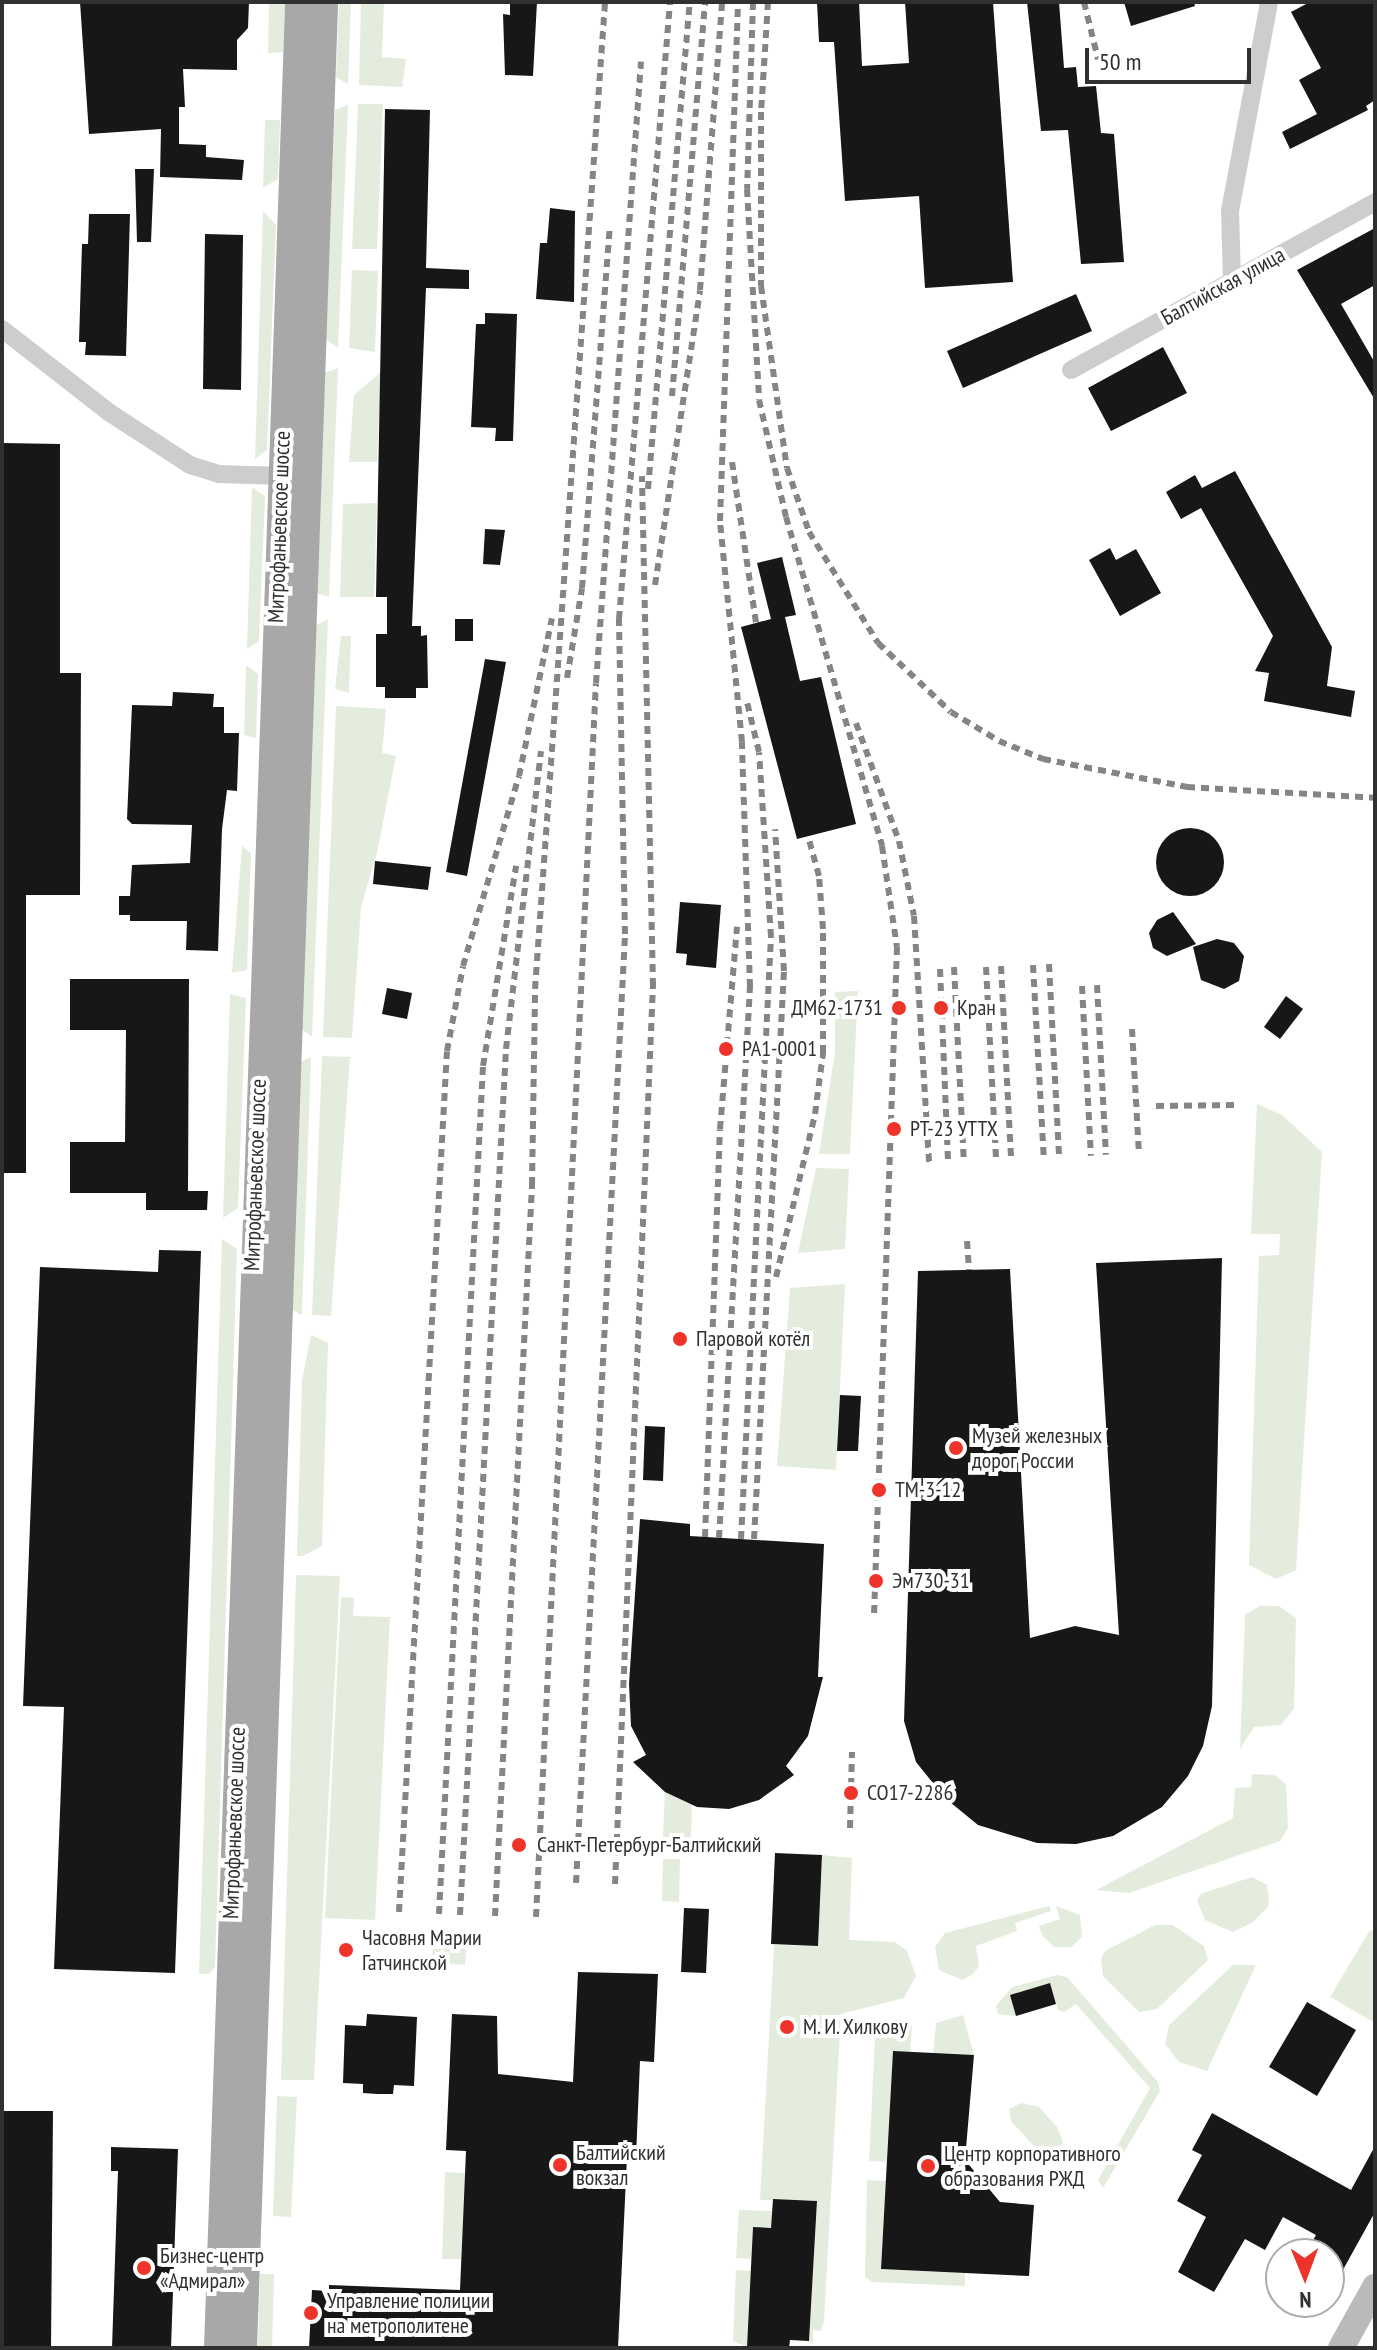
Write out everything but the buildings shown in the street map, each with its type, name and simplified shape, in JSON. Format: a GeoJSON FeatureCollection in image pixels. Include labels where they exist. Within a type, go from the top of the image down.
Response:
{"type":"FeatureCollection","features":[{"type":"Feature","properties":{"kind":"main road","name":"Митрофаньевское шоссе"},"geometry":{"type":"LineString","coordinates":[[218,2348],[299,2]]}},
{"type":"Feature","properties":{"kind":"main road","name":"Митрофаньевское шоссе"},"geometry":{"type":"LineString","coordinates":[[243,2348],[324,2]]}},
{"type":"Feature","properties":{"kind":"main road"},"geometry":{"type":"LineString","coordinates":[[1341,2348],[1375,2287]]}},
{"type":"Feature","properties":{"kind":"street"},"geometry":{"type":"LineString","coordinates":[[1232,281],[1230,211],[1269,2]]}},
{"type":"Feature","properties":{"kind":"street","name":"Балтийская улица"},"geometry":{"type":"LineString","coordinates":[[1071,370],[1375,202]]}},
{"type":"Feature","properties":{"kind":"street"},"geometry":{"type":"LineString","coordinates":[[2,329],[110,413],[190,465],[219,474],[281,476]]}},
{"type":"Feature","properties":{"kind":"green space"},"geometry":{"type":"Polygon","coordinates":[[[269,2],[285,2],[283,52],[268,53],[269,2]]]}},
{"type":"Feature","properties":{"kind":"green space"},"geometry":{"type":"Polygon","coordinates":[[[339,2],[351,2],[348,84],[336,77],[339,2]]]}},
{"type":"Feature","properties":{"kind":"green space"},"geometry":{"type":"Polygon","coordinates":[[[361,2],[384,2],[382,57],[406,59],[402,87],[359,85],[361,2]]]}},
{"type":"Feature","properties":{"kind":"green space"},"geometry":{"type":"Polygon","coordinates":[[[358,104],[383,104],[377,249],[352,249],[358,104]]]}},
{"type":"Feature","properties":{"kind":"green space"},"geometry":{"type":"Polygon","coordinates":[[[348,105],[338,348],[325,339],[335,110],[348,105]]]}},
{"type":"Feature","properties":{"kind":"green space"},"geometry":{"type":"Polygon","coordinates":[[[265,120],[280,120],[278,179],[263,188],[265,120]]]}},
{"type":"Feature","properties":{"kind":"green space"},"geometry":{"type":"Polygon","coordinates":[[[263,211],[276,225],[267,450],[255,459],[263,211]]]}},
{"type":"Feature","properties":{"kind":"green space"},"geometry":{"type":"Polygon","coordinates":[[[352,270],[378,271],[375,352],[349,348],[352,270]]]}},
{"type":"Feature","properties":{"kind":"green space"},"geometry":{"type":"Polygon","coordinates":[[[338,368],[329,597],[316,593],[325,373],[338,368]]]}},
{"type":"Feature","properties":{"kind":"green space"},"geometry":{"type":"Polygon","coordinates":[[[381,372],[377,462],[349,462],[354,395],[381,372]]]}},
{"type":"Feature","properties":{"kind":"green space"},"geometry":{"type":"Polygon","coordinates":[[[252,487],[265,496],[259,641],[247,649],[252,487]]]}},
{"type":"Feature","properties":{"kind":"green space"},"geometry":{"type":"Polygon","coordinates":[[[377,503],[374,597],[340,597],[343,504],[377,503]]]}},
{"type":"Feature","properties":{"kind":"green space"},"geometry":{"type":"Polygon","coordinates":[[[328,619],[312,1037],[299,1027],[315,626],[328,619]]]}},
{"type":"Feature","properties":{"kind":"green space"},"geometry":{"type":"Polygon","coordinates":[[[341,636],[351,636],[349,693],[335,689],[341,636]]]}},
{"type":"Feature","properties":{"kind":"green space"},"geometry":{"type":"Polygon","coordinates":[[[246,665],[258,674],[256,738],[244,735],[246,665]]]}},
{"type":"Feature","properties":{"kind":"green space"},"geometry":{"type":"Polygon","coordinates":[[[336,706],[386,709],[382,753],[396,756],[377,853],[361,907],[352,1038],[323,1037],[336,706]]]}},
{"type":"Feature","properties":{"kind":"green space"},"geometry":{"type":"Polygon","coordinates":[[[242,846],[251,853],[247,970],[232,973],[242,846]]]}},
{"type":"Feature","properties":{"kind":"green space"},"geometry":{"type":"Polygon","coordinates":[[[858,991],[850,1154],[819,1154],[835,1052],[835,992],[858,991]]]}},
{"type":"Feature","properties":{"kind":"green space"},"geometry":{"type":"Polygon","coordinates":[[[230,994],[246,998],[238,1208],[223,1218],[230,994]]]}},
{"type":"Feature","properties":{"kind":"green space"},"geometry":{"type":"Polygon","coordinates":[[[322,1056],[350,1057],[331,1316],[312,1315],[322,1056]]]}},
{"type":"Feature","properties":{"kind":"green space"},"geometry":{"type":"Polygon","coordinates":[[[311,1057],[302,1315],[290,1309],[298,1063],[311,1057]]]}},
{"type":"Feature","properties":{"kind":"green space"},"geometry":{"type":"Polygon","coordinates":[[[1257,1104],[1282,1115],[1322,1152],[1296,1570],[1276,1579],[1249,1565],[1259,1256],[1279,1255],[1280,1234],[1251,1234],[1257,1104]]]}},
{"type":"Feature","properties":{"kind":"green space"},"geometry":{"type":"Polygon","coordinates":[[[816,1168],[849,1169],[845,1249],[798,1253],[816,1168]]]}},
{"type":"Feature","properties":{"kind":"green space"},"geometry":{"type":"Polygon","coordinates":[[[222,1239],[237,1249],[215,1967],[209,1974],[199,1974],[222,1239]]]}},
{"type":"Feature","properties":{"kind":"green space"},"geometry":{"type":"Polygon","coordinates":[[[845,1284],[836,1470],[777,1466],[790,1288],[845,1284]]]}},
{"type":"Feature","properties":{"kind":"green space"},"geometry":{"type":"Polygon","coordinates":[[[311,1335],[328,1343],[322,1546],[297,1556],[302,1381],[311,1335]]]}},
{"type":"Feature","properties":{"kind":"green space"},"geometry":{"type":"Polygon","coordinates":[[[296,1575],[340,1576],[314,2080],[281,2080],[296,1575]]]}},
{"type":"Feature","properties":{"kind":"green space"},"geometry":{"type":"Polygon","coordinates":[[[341,1597],[354,1598],[353,1616],[390,1617],[375,1920],[325,1918],[341,1597]]]}},
{"type":"Feature","properties":{"kind":"green space"},"geometry":{"type":"Polygon","coordinates":[[[1260,1606],[1279,1606],[1296,1618],[1294,1709],[1281,1725],[1254,1727],[1240,1749],[1245,1615],[1260,1606]]]}},
{"type":"Feature","properties":{"kind":"green space"},"geometry":{"type":"Polygon","coordinates":[[[1252,1774],[1274,1775],[1286,1784],[1288,1828],[1280,1841],[1129,1893],[1096,1890],[1233,1818],[1235,1788],[1251,1787],[1252,1774]]]}},
{"type":"Feature","properties":{"kind":"green space"},"geometry":{"type":"Polygon","coordinates":[[[665,1792],[692,1805],[691,1839],[663,1838],[665,1792]]]}},
{"type":"Feature","properties":{"kind":"green space"},"geometry":{"type":"Polygon","coordinates":[[[822,1855],[852,1858],[849,1940],[895,1942],[907,1951],[916,1976],[904,1998],[841,2014],[824,2321],[821,2331],[813,2330],[813,2343],[809,2341],[817,2201],[760,2200],[774,1945],[818,1946],[822,1855]]]}},
{"type":"Feature","properties":{"kind":"green space"},"geometry":{"type":"Polygon","coordinates":[[[663,1859],[680,1859],[679,1902],[662,1901],[663,1859]]]}},
{"type":"Feature","properties":{"kind":"green space"},"geometry":{"type":"Polygon","coordinates":[[[1252,1877],[1267,1885],[1269,1897],[1268,1907],[1253,1922],[1233,1932],[1205,1920],[1197,1901],[1200,1894],[1252,1877]]]}},
{"type":"Feature","properties":{"kind":"green space"},"geometry":{"type":"Polygon","coordinates":[[[1049,1906],[1051,1911],[1015,1923],[1017,1931],[976,1946],[979,1966],[973,1974],[962,1980],[939,1970],[935,1947],[945,1933],[1049,1906]]]}},
{"type":"Feature","properties":{"kind":"green space"},"geometry":{"type":"Polygon","coordinates":[[[1056,1906],[1080,1915],[1082,1937],[1071,1947],[1054,1947],[1042,1935],[1039,1926],[1060,1919],[1056,1906]]]}},
{"type":"Feature","properties":{"kind":"green space"},"geometry":{"type":"Polygon","coordinates":[[[1155,1925],[1173,1925],[1204,1946],[1208,1960],[1157,2009],[1139,2012],[1103,1976],[1101,1959],[1105,1951],[1155,1925]]]}},
{"type":"Feature","properties":{"kind":"green space"},"geometry":{"type":"Polygon","coordinates":[[[1370,1930],[1375,1933],[1375,2023],[1330,1997],[1370,1930]]]}},
{"type":"Feature","properties":{"kind":"green space"},"geometry":{"type":"Polygon","coordinates":[[[433,1931],[467,1933],[465,1965],[432,1963],[433,1931]]]}},
{"type":"Feature","properties":{"kind":"green space"},"geometry":{"type":"Polygon","coordinates":[[[1233,1965],[1256,1965],[1207,2071],[1179,2062],[1165,2044],[1169,2025],[1233,1965]]]}},
{"type":"Feature","properties":{"kind":"green space"},"geometry":{"type":"Polygon","coordinates":[[[1057,1975],[1067,1977],[1158,2082],[1160,2091],[1103,2188],[1098,2180],[1150,2088],[1076,2004],[1064,2012],[1058,2010],[1050,1983],[1010,1995],[1016,2016],[998,2014],[996,2006],[1012,1987],[1057,1975]]]}},
{"type":"Feature","properties":{"kind":"green space"},"geometry":{"type":"Polygon","coordinates":[[[963,2015],[974,2055],[933,2054],[936,2023],[963,2015]]]}},
{"type":"Feature","properties":{"kind":"green space"},"geometry":{"type":"Polygon","coordinates":[[[912,2026],[910,2052],[893,2052],[887,2162],[869,2161],[875,2037],[912,2026]]]}},
{"type":"Feature","properties":{"kind":"green space"},"geometry":{"type":"Polygon","coordinates":[[[277,2096],[297,2097],[291,2217],[273,2216],[277,2096]]]}},
{"type":"Feature","properties":{"kind":"green space"},"geometry":{"type":"Polygon","coordinates":[[[1021,2103],[1039,2107],[1057,2127],[1063,2142],[1055,2154],[1042,2155],[1011,2121],[1009,2109],[1021,2103]]]}},
{"type":"Feature","properties":{"kind":"green space"},"geometry":{"type":"Polygon","coordinates":[[[445,2172],[465,2173],[461,2259],[442,2259],[445,2172]]]}},
{"type":"Feature","properties":{"kind":"green space"},"geometry":{"type":"Polygon","coordinates":[[[867,2180],[886,2181],[881,2269],[965,2273],[965,2286],[872,2282],[865,2277],[867,2180]]]}},
{"type":"Feature","properties":{"kind":"green space"},"geometry":{"type":"Polygon","coordinates":[[[739,2210],[772,2211],[771,2228],[753,2227],[751,2259],[736,2258],[739,2210]]]}},
{"type":"Feature","properties":{"kind":"green space"},"geometry":{"type":"Polygon","coordinates":[[[736,2270],[751,2271],[747,2347],[733,2341],[736,2270]]]}},
{"type":"Feature","properties":{"kind":"green space"},"geometry":{"type":"Polygon","coordinates":[[[260,2274],[274,2274],[272,2348],[258,2348],[260,2274]]]}},
{"type":"Feature","properties":{"kind":"railway"},"geometry":{"type":"LineString","coordinates":[[495,1916],[532,1185],[535,989],[605,2]]}},
{"type":"Feature","properties":{"kind":"railway"},"geometry":{"type":"LineString","coordinates":[[576,1883],[625,934],[619,619],[670,2]]}},
{"type":"Feature","properties":{"kind":"railway"},"geometry":{"type":"LineString","coordinates":[[648,489],[690,2]]}},
{"type":"Feature","properties":{"kind":"railway"},"geometry":{"type":"LineString","coordinates":[[672,396],[705,2]]}},
{"type":"Feature","properties":{"kind":"railway"},"geometry":{"type":"LineString","coordinates":[[655,585],[700,290],[722,2]]}},
{"type":"Feature","properties":{"kind":"railway"},"geometry":{"type":"LineString","coordinates":[[719,1538],[750,987],[742,742],[720,521],[738,2]]}},
{"type":"Feature","properties":{"kind":"railway"},"geometry":{"type":"LineString","coordinates":[[753,2],[747,189],[759,400],[786,517],[882,846],[897,947],[874,1616]]}},
{"type":"Feature","properties":{"kind":"railway"},"geometry":{"type":"LineString","coordinates":[[768,2],[761,112],[761,286],[787,468],[809,532],[878,643],[951,712],[999,741],[1043,759],[1187,787],[1375,798]]}},
{"type":"Feature","properties":{"kind":"railway"},"geometry":{"type":"LineString","coordinates":[[1084,2],[1098,59]]}},
{"type":"Feature","properties":{"kind":"railway"},"geometry":{"type":"LineString","coordinates":[[536,1917],[596,683],[641,62]]}},
{"type":"Feature","properties":{"kind":"railway"},"geometry":{"type":"LineString","coordinates":[[567,678],[582,588],[610,228]]}},
{"type":"Feature","properties":{"kind":"railway"},"geometry":{"type":"LineString","coordinates":[[732,462],[756,623]]}},
{"type":"Feature","properties":{"kind":"railway"},"geometry":{"type":"LineString","coordinates":[[615,1884],[653,986],[642,476]]}},
{"type":"Feature","properties":{"kind":"railway"},"geometry":{"type":"LineString","coordinates":[[399,1912],[447,1051],[463,966],[519,776],[552,618]]}},
{"type":"Feature","properties":{"kind":"railway"},"geometry":{"type":"LineString","coordinates":[[741,1539],[771,937],[759,752],[747,702]]}},
{"type":"Feature","properties":{"kind":"railway"},"geometry":{"type":"LineString","coordinates":[[856,723],[899,841],[914,916],[929,1164]]}},
{"type":"Feature","properties":{"kind":"railway"},"geometry":{"type":"LineString","coordinates":[[460,1915],[506,1049],[541,751]]}},
{"type":"Feature","properties":{"kind":"railway"},"geometry":{"type":"LineString","coordinates":[[754,1539],[784,971],[775,829]]}},
{"type":"Feature","properties":{"kind":"railway"},"geometry":{"type":"LineString","coordinates":[[776,1277],[815,1114],[823,1053],[823,929],[819,876],[808,836]]}},
{"type":"Feature","properties":{"kind":"railway"},"geometry":{"type":"LineString","coordinates":[[439,1914],[483,1066],[516,866]]}},
{"type":"Feature","properties":{"kind":"railway"},"geometry":{"type":"LineString","coordinates":[[705,1537],[720,1129],[737,927]]}},
{"type":"Feature","properties":{"kind":"railway"},"geometry":{"type":"LineString","coordinates":[[1049,964],[1059,1158]]}},
{"type":"Feature","properties":{"kind":"railway"},"geometry":{"type":"LineString","coordinates":[[1033,965],[1044,1159]]}},
{"type":"Feature","properties":{"kind":"railway"},"geometry":{"type":"LineString","coordinates":[[1001,966],[1011,1160]]}},
{"type":"Feature","properties":{"kind":"railway"},"geometry":{"type":"LineString","coordinates":[[954,967],[964,1163]]}},
{"type":"Feature","properties":{"kind":"railway"},"geometry":{"type":"LineString","coordinates":[[986,967],[996,1161]]}},
{"type":"Feature","properties":{"kind":"railway"},"geometry":{"type":"LineString","coordinates":[[940,969],[948,1163]]}},
{"type":"Feature","properties":{"kind":"railway"},"geometry":{"type":"LineString","coordinates":[[1097,985],[1106,1155]]}},
{"type":"Feature","properties":{"kind":"railway"},"geometry":{"type":"LineString","coordinates":[[1082,986],[1091,1156]]}},
{"type":"Feature","properties":{"kind":"railway"},"geometry":{"type":"LineString","coordinates":[[1132,1029],[1139,1154]]}},
{"type":"Feature","properties":{"kind":"railway"},"geometry":{"type":"LineString","coordinates":[[1156,1106],[1235,1105]]}},
{"type":"Feature","properties":{"kind":"railway"},"geometry":{"type":"LineString","coordinates":[[967,1241],[969,1270]]}},
{"type":"Feature","properties":{"kind":"railway"},"geometry":{"type":"LineString","coordinates":[[850,1828],[852,1752]]}},
{"type":"Feature","properties":{"kind":"place","name":"ДМ62-1731"},"geometry":{"type":"Point","coordinates":[899,1008]}},
{"type":"Feature","properties":{"kind":"place","name":"Кран"},"geometry":{"type":"Point","coordinates":[941,1008]}},
{"type":"Feature","properties":{"kind":"place","name":"РА1-0001"},"geometry":{"type":"Point","coordinates":[726,1049]}},
{"type":"Feature","properties":{"kind":"place","name":"РТ-23 УТТХ"},"geometry":{"type":"Point","coordinates":[894,1129]}},
{"type":"Feature","properties":{"kind":"place","name":"Паровой котёл"},"geometry":{"type":"Point","coordinates":[680,1339]}},
{"type":"Feature","properties":{"kind":"place","name":"Музей железных дорог России"},"geometry":{"type":"Point","coordinates":[956,1448]}},
{"type":"Feature","properties":{"kind":"place","name":"ТМ-3-12"},"geometry":{"type":"Point","coordinates":[879,1490]}},
{"type":"Feature","properties":{"kind":"place","name":"Эм730-31"},"geometry":{"type":"Point","coordinates":[876,1581]}},
{"type":"Feature","properties":{"kind":"place","name":"СО17-2286"},"geometry":{"type":"Point","coordinates":[851,1793]}},
{"type":"Feature","properties":{"kind":"place","name":"Санкт-Петербург-Балтийский"},"geometry":{"type":"Point","coordinates":[519,1845]}},
{"type":"Feature","properties":{"kind":"place","name":"Часовня Марии Гатчинской"},"geometry":{"type":"Point","coordinates":[346,1950]}},
{"type":"Feature","properties":{"kind":"place","name":"М. И. Хилкову"},"geometry":{"type":"Point","coordinates":[787,2027]}},
{"type":"Feature","properties":{"kind":"place","name":"Балтийский вокзал"},"geometry":{"type":"Point","coordinates":[560,2165]}},
{"type":"Feature","properties":{"kind":"place","name":"Центр корпоративного образования РЖД"},"geometry":{"type":"Point","coordinates":[928,2166]}},
{"type":"Feature","properties":{"kind":"place","name":"Бизнес-центр «Адмирал»"},"geometry":{"type":"Point","coordinates":[144,2268]}},
{"type":"Feature","properties":{"kind":"place","name":"Управление полиции на метрополитене"},"geometry":{"type":"Point","coordinates":[311,2313]}}]}
